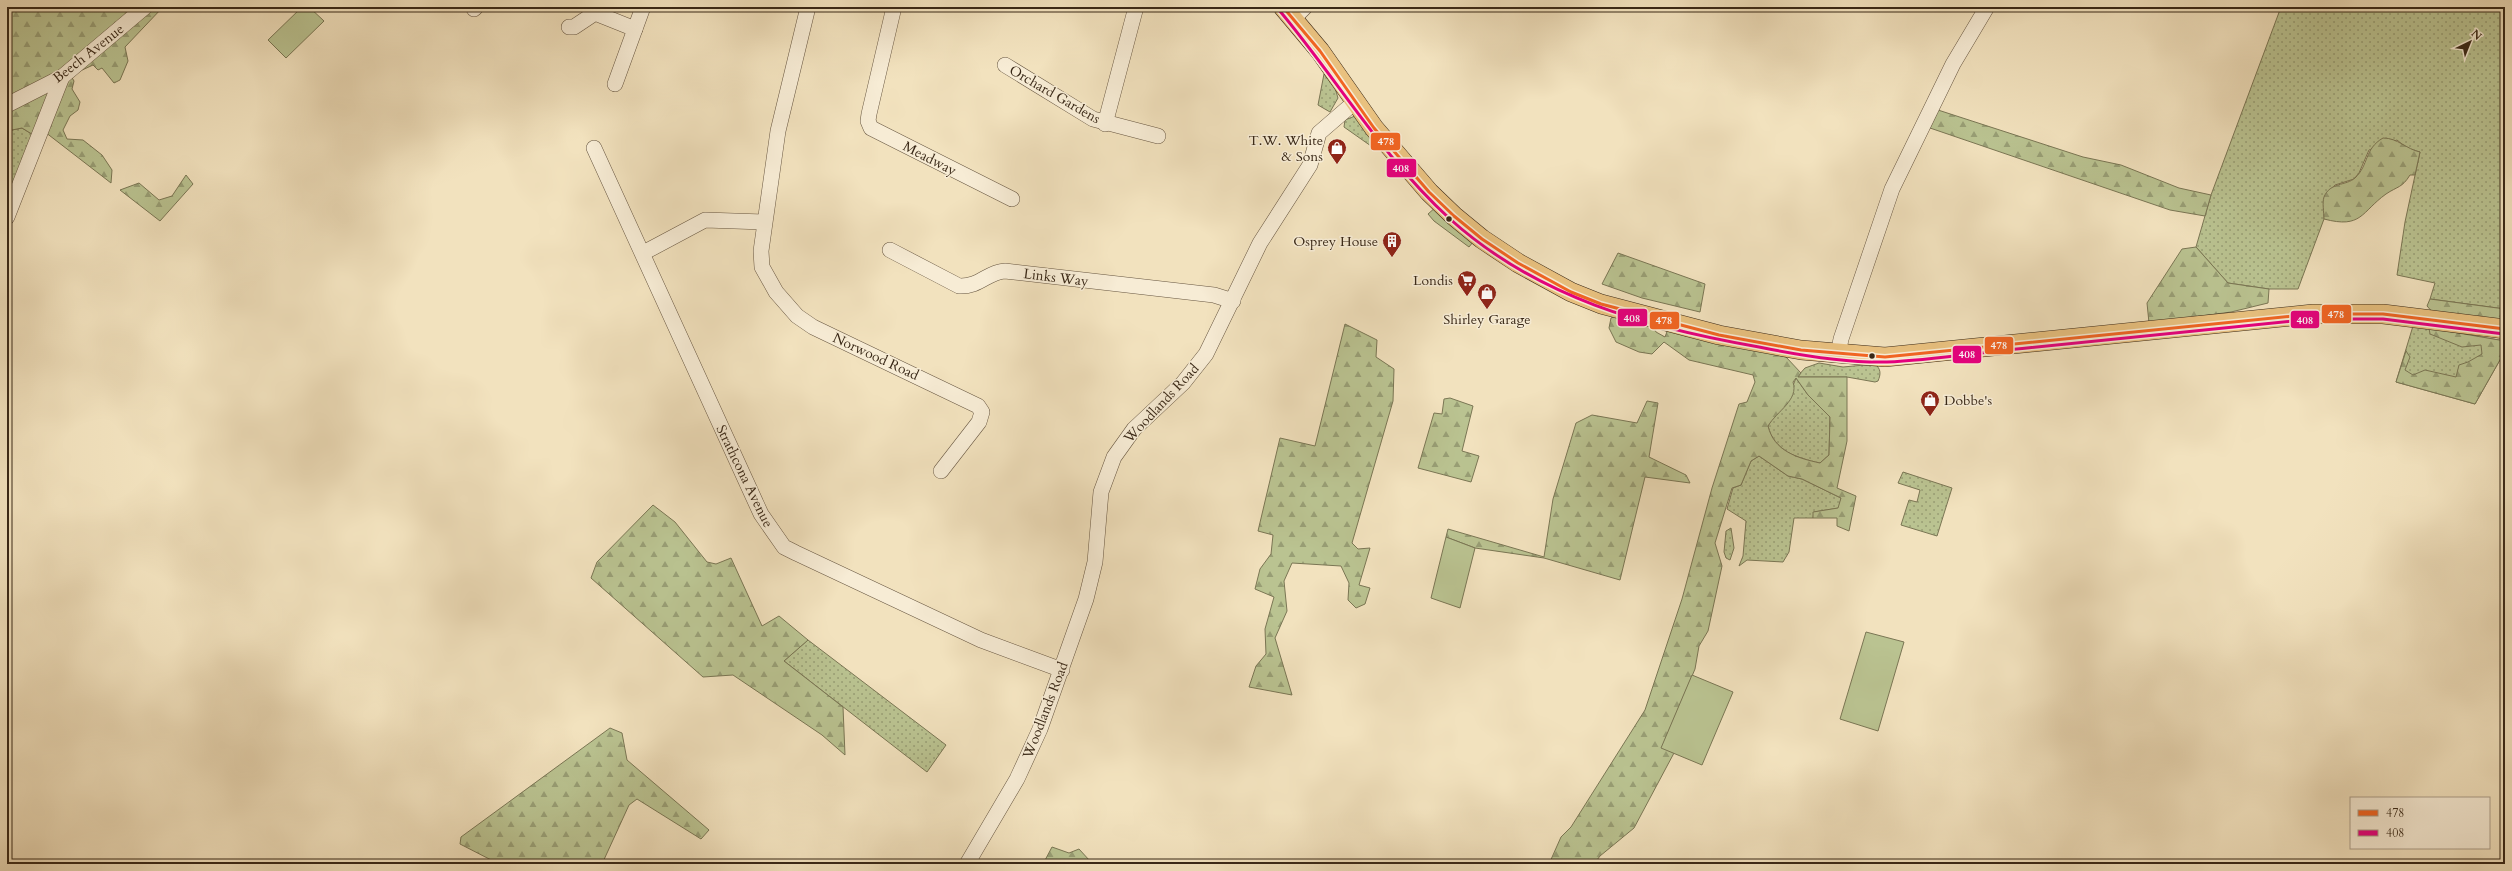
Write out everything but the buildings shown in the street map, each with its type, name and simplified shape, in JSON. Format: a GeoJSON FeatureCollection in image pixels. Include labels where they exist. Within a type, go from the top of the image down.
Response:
{"type":"FeatureCollection","features":[{"type":"Feature","properties":{"kind":"main road"},"geometry":{"type":"LineString","coordinates":[[1294,11],[1356,102],[1408,169],[1454,216],[1507,257],[1546,280],[1601,304],[1672,324],[1793,349],[1838,354],[1885,356],[2280,315],[2343,312],[2411,316],[2505,329]]}},
{"type":"Feature","properties":{"kind":"street","name":"Beech Avenue"},"geometry":{"type":"LineString","coordinates":[[7,105],[62,77],[96,46],[146,7]]}},
{"type":"Feature","properties":{"kind":"street"},"geometry":{"type":"LineString","coordinates":[[615,84],[643,7]]}},
{"type":"Feature","properties":{"kind":"street","name":"Norwood Road"},"geometry":{"type":"LineString","coordinates":[[808,7],[778,131],[764,222],[761,251],[762,267],[776,292],[797,316],[812,327],[971,401],[982,412],[979,422],[941,471]]}},
{"type":"Feature","properties":{"kind":"street","name":"Meadway"},"geometry":{"type":"LineString","coordinates":[[894,7],[871,104],[868,121],[871,128],[1012,199]]}},
{"type":"Feature","properties":{"kind":"street","name":"Orchard Gardens"},"geometry":{"type":"LineString","coordinates":[[1105,124],[1136,7]]}},
{"type":"Feature","properties":{"kind":"street"},"geometry":{"type":"LineString","coordinates":[[1838,354],[1841,339],[1892,188],[1950,70],[1987,7]]}},
{"type":"Feature","properties":{"kind":"street"},"geometry":{"type":"LineString","coordinates":[[569,27],[574,27],[597,10],[635,29]]}},
{"type":"Feature","properties":{"kind":"street","name":"Orchard Gardens"},"geometry":{"type":"LineString","coordinates":[[1005,65],[1080,112],[1105,124],[1158,136]]}},
{"type":"Feature","properties":{"kind":"street"},"geometry":{"type":"LineString","coordinates":[[7,217],[62,77]]}},
{"type":"Feature","properties":{"kind":"street","name":"Woodlands Road"},"geometry":{"type":"LineString","coordinates":[[967,864],[1029,756],[1062,670],[1092,578],[1101,492],[1111,462],[1134,429],[1195,369],[1233,302],[1260,243],[1310,165],[1319,133],[1356,102]]}},
{"type":"Feature","properties":{"kind":"street","name":"Strathcona Avenue"},"geometry":{"type":"LineString","coordinates":[[594,148],[761,514],[784,547],[981,640],[1062,670]]}},
{"type":"Feature","properties":{"kind":"street"},"geometry":{"type":"LineString","coordinates":[[643,253],[705,220],[764,222]]}},
{"type":"Feature","properties":{"kind":"street","name":"Links Way"},"geometry":{"type":"LineString","coordinates":[[890,250],[959,286],[970,286],[994,273],[1005,271],[1214,295],[1233,302]]}},
{"type":"Feature","properties":{"kind":"green space"},"geometry":{"type":"Polygon","coordinates":[[[15,7],[139,7],[56,85],[35,136],[22,128],[7,131],[7,18],[15,7]]]}},
{"type":"Feature","properties":{"kind":"green space"},"geometry":{"type":"Polygon","coordinates":[[[151,7],[163,7],[125,47],[128,61],[120,80],[114,83],[102,68],[98,70],[93,65],[80,71],[151,7]]]}},
{"type":"Feature","properties":{"kind":"green space"},"geometry":{"type":"Polygon","coordinates":[[[302,7],[309,7],[324,21],[286,58],[268,40],[302,7]]]}},
{"type":"Feature","properties":{"kind":"green space"},"geometry":{"type":"Polygon","coordinates":[[[2281,7],[2505,7],[2505,309],[2430,299],[2435,283],[2397,275],[2405,222],[2420,152],[2408,149],[2397,140],[2369,150],[2359,173],[2354,179],[2335,185],[2324,198],[2324,219],[2298,289],[2269,289],[2228,283],[2196,247],[2211,195],[2281,7]]]}},
{"type":"Feature","properties":{"kind":"green space"},"geometry":{"type":"Polygon","coordinates":[[[1324,74],[1335,88],[1338,98],[1330,112],[1318,105],[1324,74]]]}},
{"type":"Feature","properties":{"kind":"green space"},"geometry":{"type":"Polygon","coordinates":[[[71,76],[74,81],[72,89],[80,102],[78,110],[70,116],[63,130],[67,139],[83,140],[102,155],[112,170],[111,183],[45,132],[60,94],[71,76]]]}},
{"type":"Feature","properties":{"kind":"green space"},"geometry":{"type":"Polygon","coordinates":[[[1938,110],[2083,157],[2121,165],[2179,188],[2211,195],[2205,216],[2170,210],[1930,128],[1938,110]]]}},
{"type":"Feature","properties":{"kind":"green space"},"geometry":{"type":"Polygon","coordinates":[[[1355,116],[1376,142],[1371,146],[1344,127],[1345,120],[1355,116]]]}},
{"type":"Feature","properties":{"kind":"green space"},"geometry":{"type":"Polygon","coordinates":[[[22,128],[35,136],[7,209],[7,131],[22,128]]]}},
{"type":"Feature","properties":{"kind":"green space"},"geometry":{"type":"Polygon","coordinates":[[[2383,138],[2388,138],[2410,149],[2420,152],[2415,175],[2410,175],[2402,185],[2386,194],[2360,217],[2354,220],[2337,222],[2324,219],[2323,202],[2327,192],[2334,187],[2355,178],[2363,168],[2369,152],[2377,142],[2383,138]]]}},
{"type":"Feature","properties":{"kind":"green space"},"geometry":{"type":"Polygon","coordinates":[[[186,175],[193,184],[160,221],[120,190],[139,183],[159,200],[172,196],[186,175]]]}},
{"type":"Feature","properties":{"kind":"green space"},"geometry":{"type":"Polygon","coordinates":[[[1436,207],[1473,242],[1469,247],[1434,221],[1428,214],[1436,207]]]}},
{"type":"Feature","properties":{"kind":"green space"},"geometry":{"type":"Polygon","coordinates":[[[2196,247],[2228,283],[2269,289],[2268,303],[2231,312],[2149,323],[2147,303],[2182,249],[2196,247]]]}},
{"type":"Feature","properties":{"kind":"green space"},"geometry":{"type":"Polygon","coordinates":[[[1618,253],[1705,284],[1700,312],[1642,298],[1602,284],[1618,253]]]}},
{"type":"Feature","properties":{"kind":"green space"},"geometry":{"type":"Polygon","coordinates":[[[2430,299],[2505,309],[2505,323],[2435,315],[2427,306],[2430,299]]]}},
{"type":"Feature","properties":{"kind":"green space"},"geometry":{"type":"Polygon","coordinates":[[[1617,315],[1652,325],[1656,332],[1665,337],[1668,329],[1786,357],[1801,373],[1798,377],[1847,377],[1847,441],[1837,488],[1856,496],[1849,531],[1837,526],[1837,518],[1813,518],[1813,512],[1838,508],[1841,498],[1802,479],[1788,476],[1759,456],[1751,461],[1741,485],[1732,488],[1715,543],[1722,566],[1708,631],[1699,646],[1695,669],[1662,747],[1674,753],[1634,828],[1600,856],[1594,864],[1549,864],[1561,837],[1571,827],[1645,710],[1682,599],[1712,488],[1739,404],[1747,402],[1755,382],[1753,375],[1689,360],[1664,342],[1652,354],[1639,352],[1616,342],[1609,328],[1611,318],[1617,315]],[[1796,378],[1793,382],[1793,394],[1790,400],[1768,426],[1775,442],[1788,452],[1803,459],[1820,463],[1829,455],[1830,417],[1808,395],[1796,378]]]}},
{"type":"Feature","properties":{"kind":"green space"},"geometry":{"type":"Polygon","coordinates":[[[1345,324],[1377,340],[1376,357],[1394,369],[1393,401],[1352,543],[1358,549],[1370,548],[1359,585],[1370,588],[1365,604],[1356,608],[1348,600],[1349,583],[1341,566],[1292,563],[1284,581],[1287,611],[1275,638],[1292,695],[1249,687],[1256,666],[1266,654],[1265,629],[1274,597],[1255,589],[1260,569],[1271,554],[1273,535],[1258,531],[1280,438],[1315,446],[1345,324]]]}},
{"type":"Feature","properties":{"kind":"green space"},"geometry":{"type":"Polygon","coordinates":[[[2413,326],[2505,341],[2505,351],[2475,404],[2396,382],[2413,326]]]}},
{"type":"Feature","properties":{"kind":"green space"},"geometry":{"type":"Polygon","coordinates":[[[2429,328],[2505,341],[2505,351],[2475,404],[2396,382],[2406,351],[2410,357],[2405,370],[2413,375],[2425,370],[2456,377],[2459,365],[2482,354],[2481,345],[2462,347],[2430,334],[2429,328]]]}},
{"type":"Feature","properties":{"kind":"green space"},"geometry":{"type":"Polygon","coordinates":[[[1819,363],[1843,367],[1875,364],[1880,372],[1880,376],[1878,381],[1875,382],[1847,377],[1797,377],[1805,368],[1819,363]]]}},
{"type":"Feature","properties":{"kind":"green space"},"geometry":{"type":"Polygon","coordinates":[[[1796,378],[1808,395],[1830,417],[1829,455],[1820,463],[1803,459],[1788,452],[1775,442],[1768,426],[1775,414],[1785,406],[1796,378]]]}},
{"type":"Feature","properties":{"kind":"green space"},"geometry":{"type":"Polygon","coordinates":[[[1450,398],[1473,406],[1462,451],[1479,456],[1471,482],[1418,468],[1434,413],[1442,414],[1444,399],[1450,398]]]}},
{"type":"Feature","properties":{"kind":"green space"},"geometry":{"type":"Polygon","coordinates":[[[1647,401],[1658,403],[1649,457],[1686,475],[1690,483],[1645,477],[1620,580],[1544,558],[1475,548],[1446,537],[1448,529],[1544,557],[1553,499],[1576,423],[1592,415],[1637,423],[1647,401]]]}},
{"type":"Feature","properties":{"kind":"green space"},"geometry":{"type":"Polygon","coordinates":[[[1759,456],[1788,476],[1802,479],[1841,498],[1839,508],[1814,512],[1813,518],[1794,518],[1789,552],[1783,562],[1747,560],[1739,566],[1743,556],[1746,521],[1727,509],[1733,488],[1741,485],[1751,461],[1759,456]]]}},
{"type":"Feature","properties":{"kind":"green space"},"geometry":{"type":"Polygon","coordinates":[[[1903,472],[1952,488],[1937,536],[1901,525],[1909,500],[1917,502],[1920,490],[1898,483],[1903,472]]]}},
{"type":"Feature","properties":{"kind":"green space"},"geometry":{"type":"Polygon","coordinates":[[[653,505],[675,522],[707,562],[716,564],[731,558],[762,626],[779,616],[808,640],[784,661],[843,707],[845,755],[822,735],[733,675],[703,677],[591,578],[597,562],[653,505]]]}},
{"type":"Feature","properties":{"kind":"green space"},"geometry":{"type":"Polygon","coordinates":[[[1731,528],[1734,548],[1730,560],[1726,558],[1724,552],[1726,531],[1731,528]]]}},
{"type":"Feature","properties":{"kind":"green space"},"geometry":{"type":"Polygon","coordinates":[[[1446,537],[1475,548],[1460,608],[1431,598],[1446,537]]]}},
{"type":"Feature","properties":{"kind":"green space"},"geometry":{"type":"Polygon","coordinates":[[[1866,632],[1904,642],[1878,731],[1840,719],[1866,632]]]}},
{"type":"Feature","properties":{"kind":"green space"},"geometry":{"type":"Polygon","coordinates":[[[808,640],[946,745],[927,772],[784,661],[808,640]]]}},
{"type":"Feature","properties":{"kind":"green space"},"geometry":{"type":"Polygon","coordinates":[[[1692,675],[1733,692],[1702,765],[1661,748],[1692,675]]]}},
{"type":"Feature","properties":{"kind":"green space"},"geometry":{"type":"Polygon","coordinates":[[[610,728],[622,733],[627,760],[709,830],[701,839],[637,799],[629,805],[602,864],[499,864],[460,844],[461,837],[610,728]]]}},
{"type":"Feature","properties":{"kind":"green space"},"geometry":{"type":"Polygon","coordinates":[[[1052,847],[1069,853],[1079,849],[1090,861],[1089,864],[1043,864],[1052,847]]]}},
{"type":"Feature","properties":{"kind":"transit line","name":"478"},"geometry":{"type":"LineString","coordinates":[[1283,7],[1320,51],[1374,128],[1429,192],[1454,216],[1482,239],[1518,263],[1571,292],[1601,304],[1719,335],[1801,350],[1885,357],[2313,314],[2383,314],[2505,329]]}},
{"type":"Feature","properties":{"kind":"transit line","name":"408"},"geometry":{"type":"LineString","coordinates":[[1279,10],[1361,118],[1403,170],[1450,219],[1484,246],[1519,270],[1556,289],[1634,319],[1675,330],[1790,353],[1840,360],[1872,362],[1922,360],[2313,319],[2383,319],[2504,334]]}},
{"type":"Feature","properties":{"kind":"place","name":"T.W. White & Sons"},"geometry":{"type":"Point","coordinates":[1337,165]}},
{"type":"Feature","properties":{"kind":"place","name":"Osprey House"},"geometry":{"type":"Point","coordinates":[1392,258]}},
{"type":"Feature","properties":{"kind":"place","name":"Londis"},"geometry":{"type":"Point","coordinates":[1467,297]}},
{"type":"Feature","properties":{"kind":"place","name":"Shirley Garage"},"geometry":{"type":"Point","coordinates":[1487,310]}},
{"type":"Feature","properties":{"kind":"place","name":"Dobbe's"},"geometry":{"type":"Point","coordinates":[1930,417]}}]}
